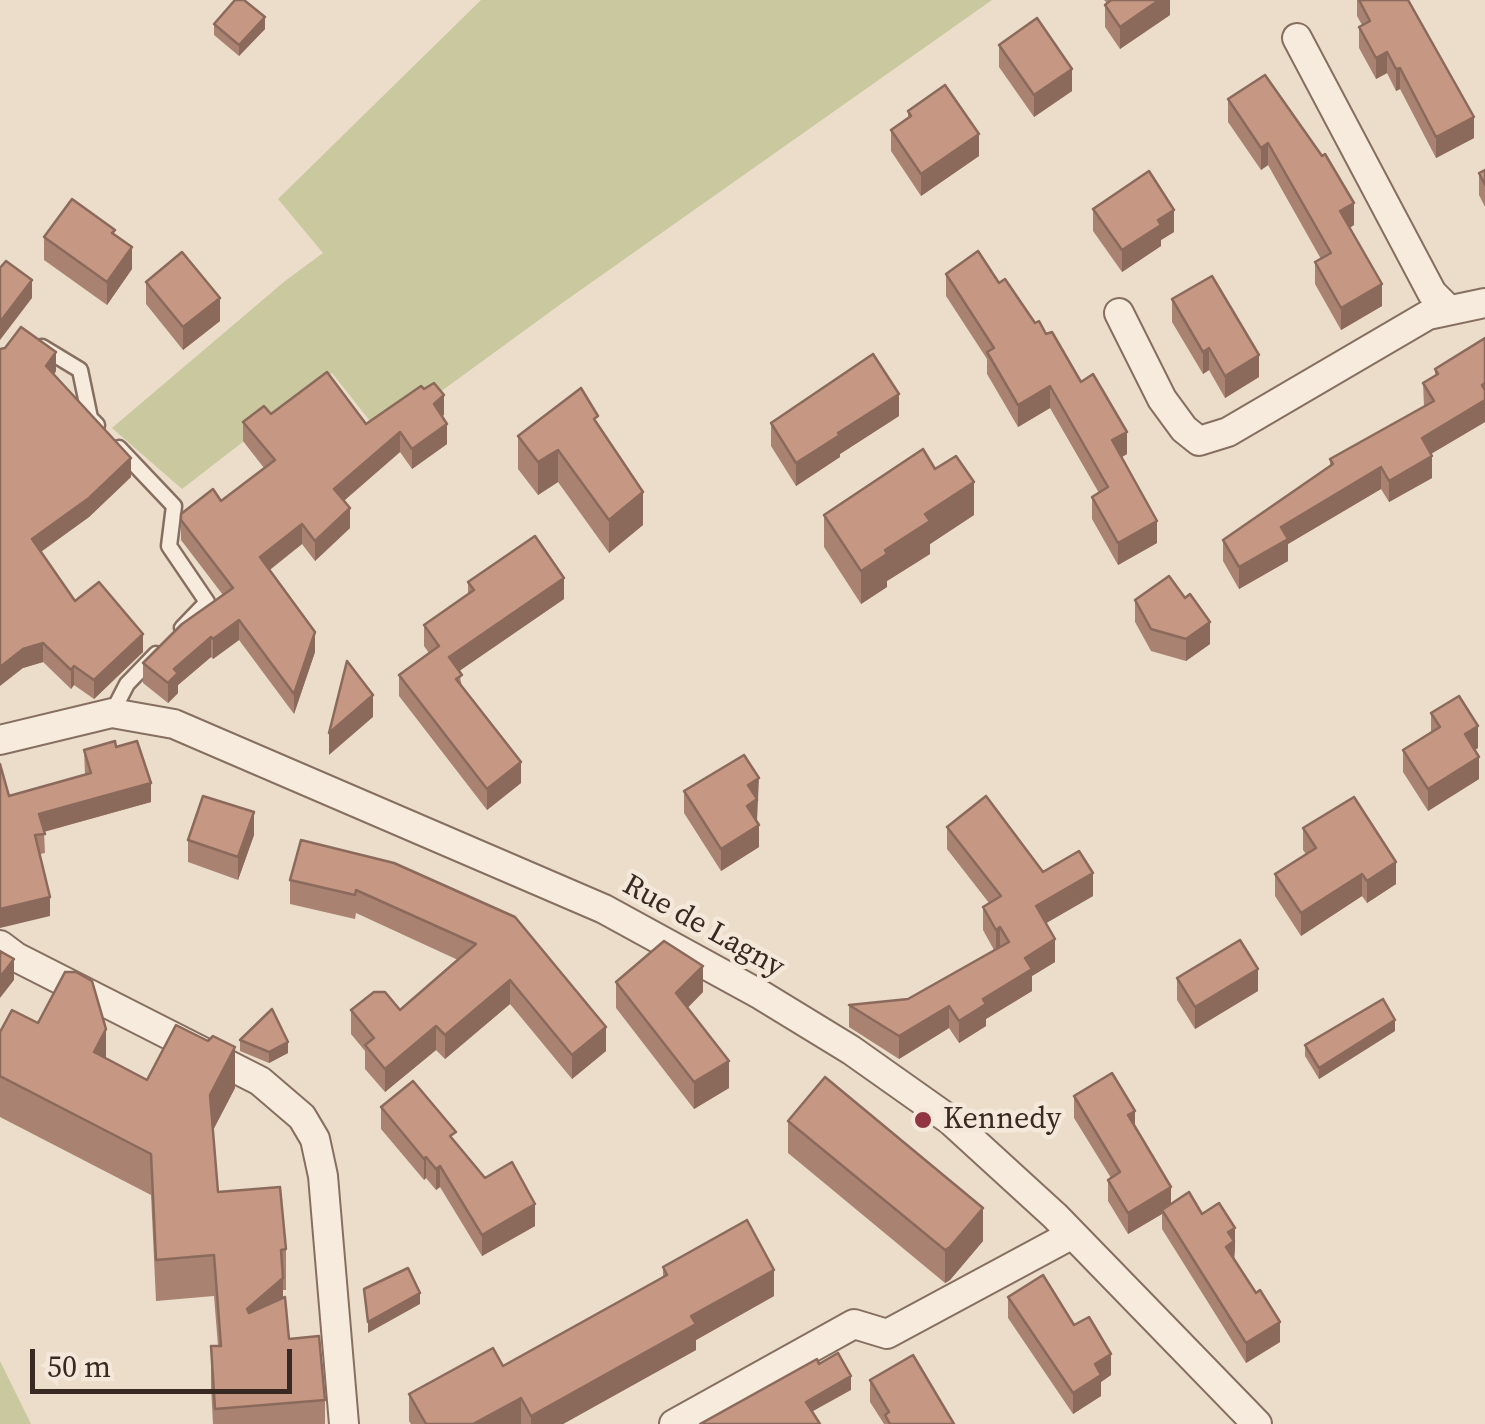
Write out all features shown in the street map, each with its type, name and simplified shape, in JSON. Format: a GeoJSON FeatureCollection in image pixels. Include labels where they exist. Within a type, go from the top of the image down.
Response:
{"type":"FeatureCollection","features":[{"type":"Feature","properties":{"kind":"street"},"geometry":{"type":"LineString","coordinates":[[1297,38],[1432,293],[1448,310]]}},
{"type":"Feature","properties":{"kind":"street"},"geometry":{"type":"LineString","coordinates":[[1119,313],[1162,399],[1199,441],[1224,434],[1428,315],[1485,303]]}},
{"type":"Feature","properties":{"kind":"street","name":"Rue de Lagny"},"geometry":{"type":"LineString","coordinates":[[0,740],[112,712],[174,724],[604,908],[851,1050],[950,1120],[1071,1235],[1257,1424]]}},
{"type":"Feature","properties":{"kind":"street"},"geometry":{"type":"LineString","coordinates":[[0,945],[16,957],[260,1081],[302,1117],[315,1139],[323,1176],[344,1424]]}},
{"type":"Feature","properties":{"kind":"street"},"geometry":{"type":"LineString","coordinates":[[674,1424],[854,1324],[886,1334],[1071,1235]]}},
{"type":"Feature","properties":{"kind":"lane"},"geometry":{"type":"LineString","coordinates":[[34,342],[80,370],[90,418],[174,506],[169,546],[207,602],[127,684],[112,712]]}},
{"type":"Feature","properties":{"kind":"green space"},"geometry":{"type":"Polygon","coordinates":[[[481,0],[992,0],[381,435],[332,373],[182,489],[112,428],[323,253],[278,199],[481,0]]]}},
{"type":"Feature","properties":{"kind":"green space"},"geometry":{"type":"Polygon","coordinates":[[[0,1361],[31,1424],[0,1424],[0,1361]]]}},
{"type":"Feature","properties":{"kind":"building"},"geometry":{"type":"Polygon","coordinates":[[[235,0],[244,0],[265,17],[239,45],[214,24],[235,0]]]}},
{"type":"Feature","properties":{"kind":"building"},"geometry":{"type":"Polygon","coordinates":[[[1111,0],[1159,0],[1120,27],[1105,5],[1111,0]]]}},
{"type":"Feature","properties":{"kind":"building"},"geometry":{"type":"Polygon","coordinates":[[[1359,0],[1408,0],[1474,117],[1436,137],[1400,68],[1396,69],[1387,52],[1376,58],[1359,27],[1370,21],[1359,0]]]}},
{"type":"Feature","properties":{"kind":"building"},"geometry":{"type":"Polygon","coordinates":[[[1037,18],[1072,69],[1034,95],[999,45],[1037,18]]]}},
{"type":"Feature","properties":{"kind":"building"},"geometry":{"type":"Polygon","coordinates":[[[1265,75],[1322,156],[1325,154],[1354,203],[1340,211],[1382,284],[1341,308],[1315,262],[1331,253],[1268,143],[1261,148],[1228,99],[1265,75]]]}},
{"type":"Feature","properties":{"kind":"building"},"geometry":{"type":"Polygon","coordinates":[[[945,85],[979,134],[921,174],[891,130],[911,116],[908,111],[945,85]]]}},
{"type":"Feature","properties":{"kind":"building"},"geometry":{"type":"Polygon","coordinates":[[[1149,171],[1174,210],[1158,220],[1161,225],[1122,250],[1093,209],[1149,171]]]}},
{"type":"Feature","properties":{"kind":"building"},"geometry":{"type":"Polygon","coordinates":[[[72,199],[132,247],[107,282],[44,237],[72,199]]]}},
{"type":"Feature","properties":{"kind":"building"},"geometry":{"type":"Polygon","coordinates":[[[978,251],[999,283],[1005,279],[1035,323],[1039,321],[1046,334],[1052,332],[1081,382],[1093,374],[1127,432],[1112,440],[1157,521],[1118,543],[1092,497],[1108,487],[1050,386],[1018,405],[987,352],[994,348],[946,274],[978,251]]]}},
{"type":"Feature","properties":{"kind":"building"},"geometry":{"type":"Polygon","coordinates":[[[182,252],[220,298],[183,327],[146,282],[182,252]]]}},
{"type":"Feature","properties":{"kind":"building"},"geometry":{"type":"Polygon","coordinates":[[[6,261],[32,280],[0,322],[0,268],[6,261]]]}},
{"type":"Feature","properties":{"kind":"building"},"geometry":{"type":"Polygon","coordinates":[[[1212,276],[1259,355],[1225,376],[1209,348],[1203,352],[1172,299],[1212,276]]]}},
{"type":"Feature","properties":{"kind":"building"},"geometry":{"type":"Polygon","coordinates":[[[21,327],[56,352],[46,366],[131,458],[89,498],[32,539],[75,601],[99,582],[143,634],[94,680],[74,666],[71,670],[43,643],[23,649],[0,667],[0,349],[21,327]]]}},
{"type":"Feature","properties":{"kind":"building"},"geometry":{"type":"Polygon","coordinates":[[[1485,338],[1485,400],[1422,438],[1432,456],[1389,481],[1381,467],[1281,527],[1288,539],[1239,567],[1223,540],[1333,464],[1330,459],[1434,401],[1423,383],[1438,374],[1435,369],[1485,338]]]}},
{"type":"Feature","properties":{"kind":"building"},"geometry":{"type":"Polygon","coordinates":[[[873,354],[899,394],[796,463],[771,423],[873,354]]]}},
{"type":"Feature","properties":{"kind":"building"},"geometry":{"type":"Polygon","coordinates":[[[327,372],[366,424],[421,386],[424,389],[434,383],[444,395],[434,404],[447,424],[412,449],[400,432],[334,489],[350,508],[315,541],[302,524],[260,557],[315,632],[294,694],[239,620],[211,637],[174,669],[178,673],[168,683],[143,663],[182,624],[233,588],[181,520],[181,514],[213,489],[221,501],[275,460],[243,422],[264,406],[271,414],[327,372]]]}},
{"type":"Feature","properties":{"kind":"building"},"geometry":{"type":"Polygon","coordinates":[[[581,388],[598,416],[594,419],[643,492],[609,520],[558,450],[538,462],[518,436],[581,388]]]}},
{"type":"Feature","properties":{"kind":"building"},"geometry":{"type":"Polygon","coordinates":[[[923,449],[935,469],[956,456],[974,482],[925,514],[930,521],[861,571],[824,515],[923,449]]]}},
{"type":"Feature","properties":{"kind":"building"},"geometry":{"type":"Polygon","coordinates":[[[535,536],[564,578],[449,657],[462,675],[456,679],[521,762],[487,789],[399,675],[439,646],[424,625],[474,590],[468,582],[535,536]]]}},
{"type":"Feature","properties":{"kind":"building"},"geometry":{"type":"Polygon","coordinates":[[[1169,576],[1185,598],[1190,594],[1210,622],[1186,639],[1151,629],[1135,600],[1169,576]]]}},
{"type":"Feature","properties":{"kind":"building"},"geometry":{"type":"Polygon","coordinates":[[[347,661],[373,695],[329,733],[347,661]]]}},
{"type":"Feature","properties":{"kind":"building"},"geometry":{"type":"Polygon","coordinates":[[[1459,696],[1478,726],[1465,734],[1479,757],[1428,789],[1403,750],[1440,727],[1431,713],[1459,696]]]}},
{"type":"Feature","properties":{"kind":"building"},"geometry":{"type":"Polygon","coordinates":[[[115,741],[116,747],[137,741],[151,783],[39,814],[45,834],[35,835],[50,897],[0,909],[0,764],[9,796],[91,773],[84,750],[115,741]]]}},
{"type":"Feature","properties":{"kind":"building"},"geometry":{"type":"Polygon","coordinates":[[[744,755],[759,778],[748,785],[757,799],[747,806],[759,825],[721,849],[684,791],[744,755]]]}},
{"type":"Feature","properties":{"kind":"building"},"geometry":{"type":"Polygon","coordinates":[[[203,796],[254,812],[238,857],[188,840],[203,796]]]}},
{"type":"Feature","properties":{"kind":"building"},"geometry":{"type":"Polygon","coordinates":[[[986,796],[1043,872],[1079,851],[1093,873],[1036,906],[1055,939],[1025,958],[1032,969],[983,999],[986,1004],[959,1021],[949,1006],[899,1036],[849,1005],[908,999],[1009,942],[1000,927],[996,930],[983,907],[1001,896],[947,827],[986,796]]]}},
{"type":"Feature","properties":{"kind":"building"},"geometry":{"type":"Polygon","coordinates":[[[1354,797],[1396,862],[1367,881],[1362,874],[1301,913],[1275,874],[1316,848],[1303,828],[1354,797]]]}},
{"type":"Feature","properties":{"kind":"building"},"geometry":{"type":"Polygon","coordinates":[[[301,840],[394,863],[515,917],[606,1027],[572,1055],[510,980],[445,1035],[436,1026],[385,1069],[365,1045],[374,1038],[351,1010],[374,992],[385,992],[400,1010],[476,944],[356,890],[355,895],[290,880],[301,840]]]}},
{"type":"Feature","properties":{"kind":"building"},"geometry":{"type":"Polygon","coordinates":[[[1240,940],[1258,969],[1195,1007],[1177,978],[1240,940]]]}},
{"type":"Feature","properties":{"kind":"building"},"geometry":{"type":"Polygon","coordinates":[[[664,941],[703,966],[676,993],[729,1061],[694,1082],[616,982],[664,941]]]}},
{"type":"Feature","properties":{"kind":"building"},"geometry":{"type":"Polygon","coordinates":[[[0,951],[14,959],[0,977],[0,951]]]}},
{"type":"Feature","properties":{"kind":"building"},"geometry":{"type":"Polygon","coordinates":[[[65,972],[76,972],[92,981],[106,1029],[94,1052],[147,1080],[176,1025],[208,1041],[213,1036],[235,1047],[210,1095],[218,1192],[280,1187],[286,1249],[281,1250],[283,1278],[247,1309],[249,1313],[285,1297],[289,1339],[319,1336],[325,1400],[215,1409],[211,1346],[221,1346],[214,1255],[156,1260],[151,1154],[0,1076],[0,1032],[12,1010],[38,1023],[65,972]]]}},
{"type":"Feature","properties":{"kind":"building"},"geometry":{"type":"Polygon","coordinates":[[[1383,999],[1395,1020],[1319,1068],[1305,1045],[1383,999]]]}},
{"type":"Feature","properties":{"kind":"building"},"geometry":{"type":"Polygon","coordinates":[[[272,1009],[288,1042],[269,1052],[240,1040],[272,1009]]]}},
{"type":"Feature","properties":{"kind":"building"},"geometry":{"type":"Polygon","coordinates":[[[1112,1073],[1135,1111],[1128,1115],[1171,1187],[1128,1213],[1108,1180],[1120,1172],[1074,1096],[1112,1073]]]}},
{"type":"Feature","properties":{"kind":"building"},"geometry":{"type":"Polygon","coordinates":[[[825,1077],[983,1208],[950,1247],[945,1250],[788,1121],[825,1077]]]}},
{"type":"Feature","properties":{"kind":"building"},"geometry":{"type":"Polygon","coordinates":[[[413,1081],[456,1132],[450,1136],[485,1178],[512,1162],[535,1204],[482,1235],[440,1166],[436,1169],[424,1159],[381,1107],[413,1081]]]}},
{"type":"Feature","properties":{"kind":"building"},"geometry":{"type":"Polygon","coordinates":[[[1189,1192],[1202,1214],[1219,1203],[1235,1228],[1228,1232],[1234,1241],[1226,1247],[1280,1322],[1246,1343],[1162,1210],[1189,1192]]]}},
{"type":"Feature","properties":{"kind":"building"},"geometry":{"type":"Polygon","coordinates":[[[747,1220],[774,1270],[691,1316],[696,1324],[531,1416],[521,1398],[473,1424],[426,1424],[409,1394],[493,1348],[503,1366],[667,1275],[663,1267],[747,1220]]]}},
{"type":"Feature","properties":{"kind":"building"},"geometry":{"type":"Polygon","coordinates":[[[408,1268],[420,1293],[368,1322],[364,1289],[408,1268]]]}},
{"type":"Feature","properties":{"kind":"building"},"geometry":{"type":"Polygon","coordinates":[[[1043,1275],[1074,1325],[1089,1317],[1111,1354],[1095,1364],[1101,1375],[1073,1393],[1008,1297],[1043,1275]]]}},
{"type":"Feature","properties":{"kind":"building"},"geometry":{"type":"Polygon","coordinates":[[[838,1353],[851,1376],[806,1402],[820,1424],[700,1424],[817,1359],[819,1364],[838,1353]]]}},
{"type":"Feature","properties":{"kind":"building"},"geometry":{"type":"Polygon","coordinates":[[[913,1355],[954,1424],[890,1424],[885,1415],[889,1412],[870,1380],[913,1355]]]}},
{"type":"Feature","properties":{"kind":"place","name":"Kennedy"},"geometry":{"type":"Point","coordinates":[923,1120]}}]}
